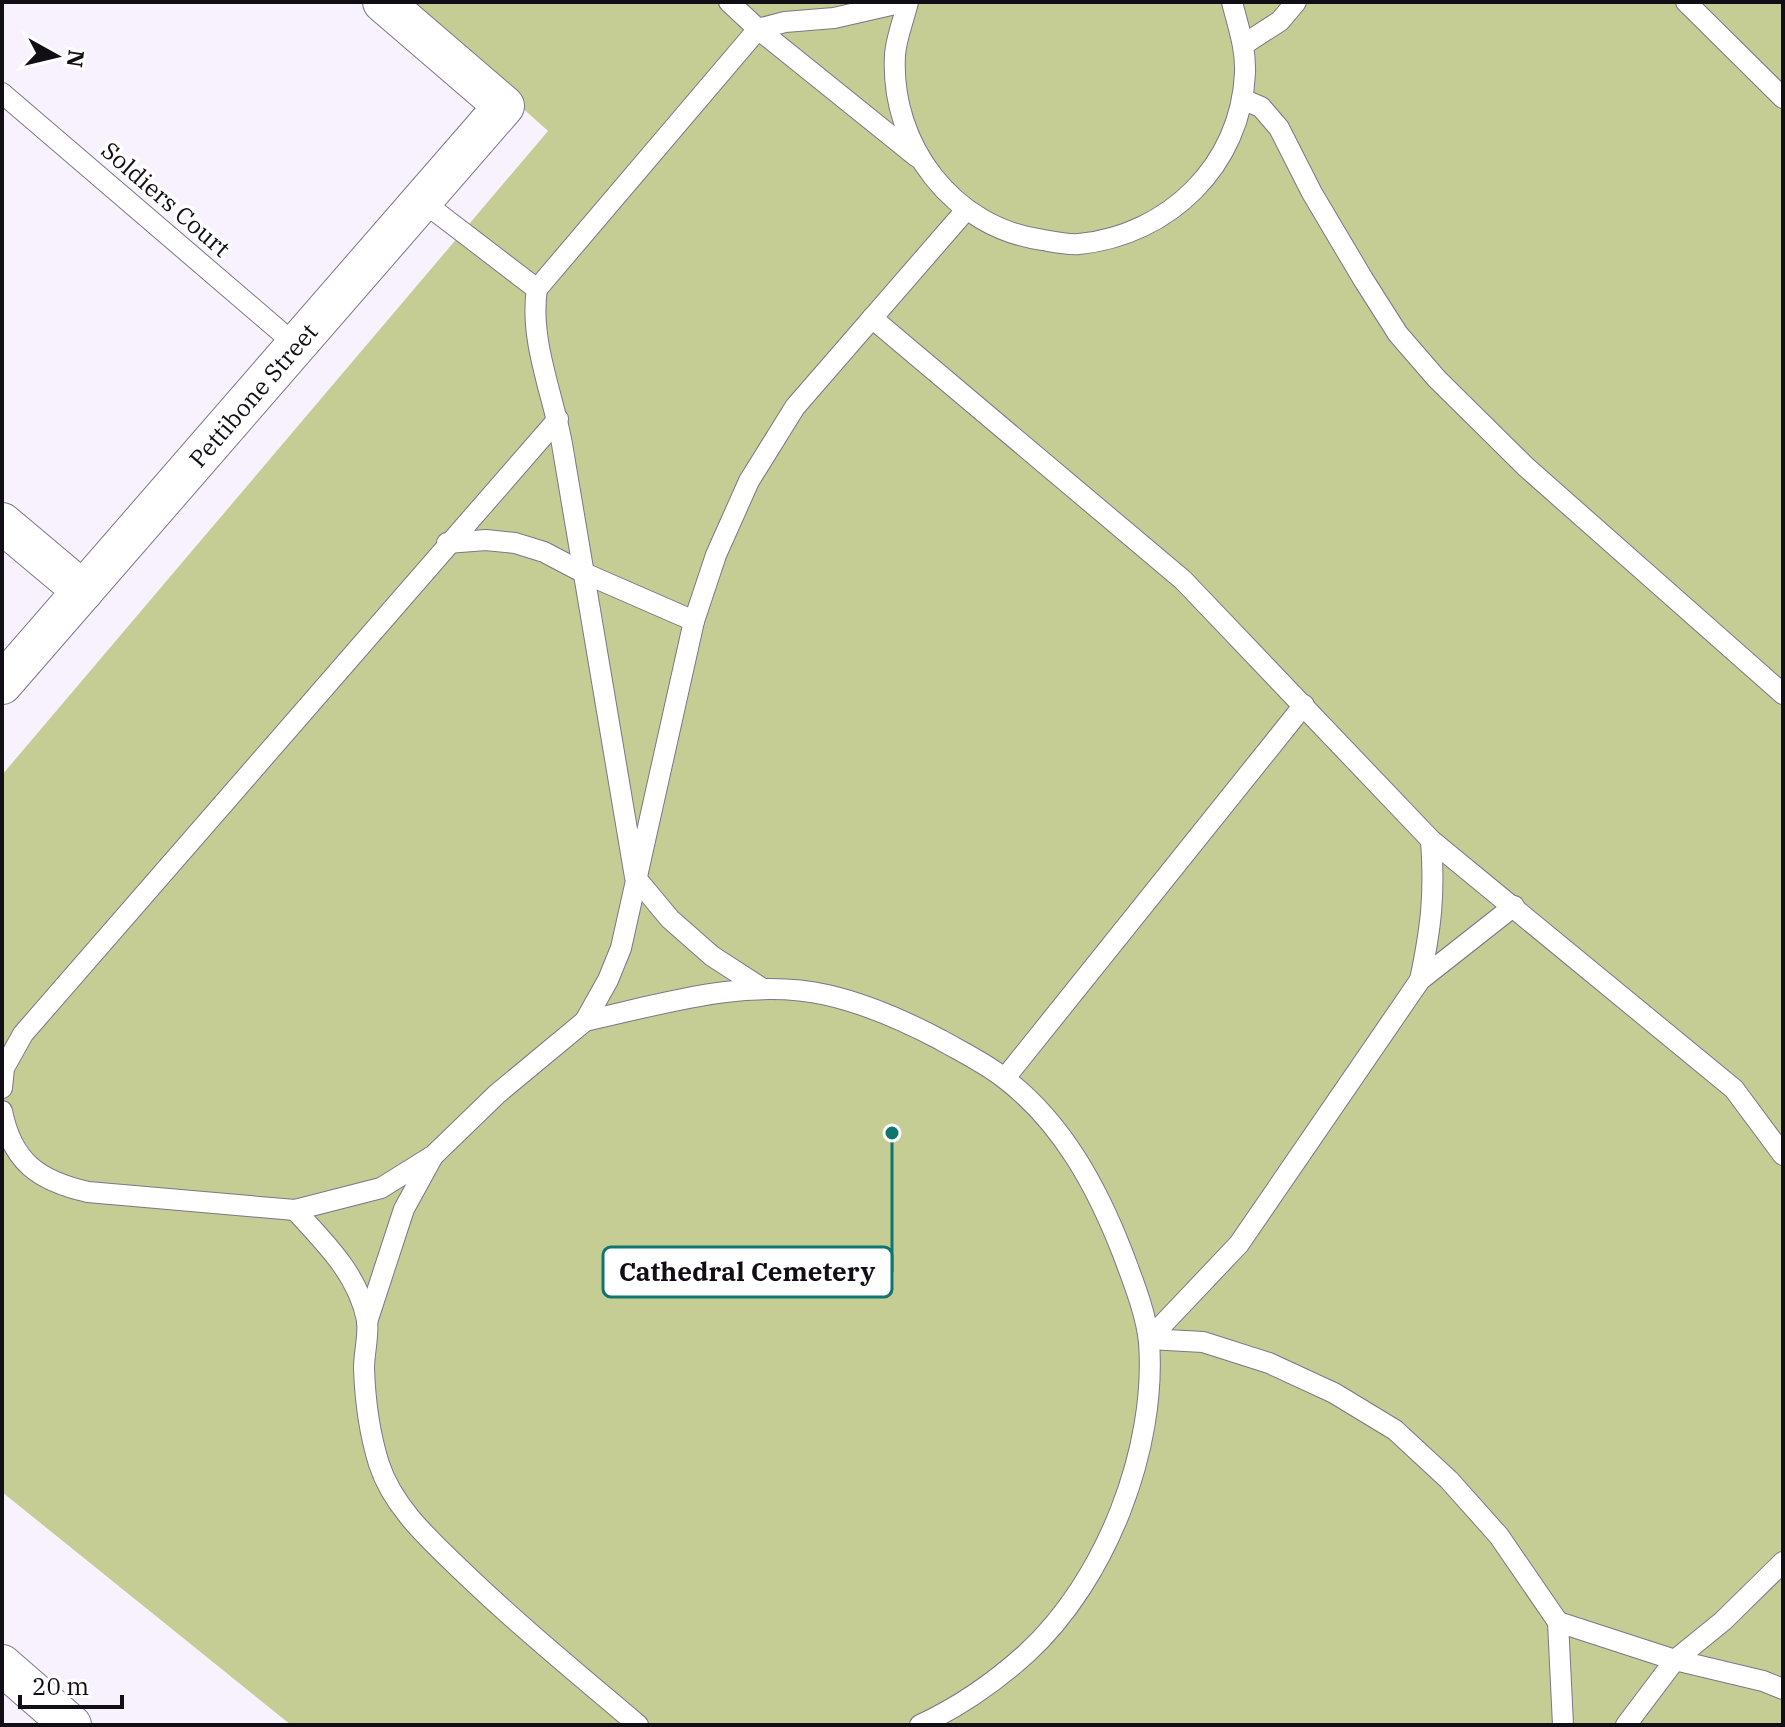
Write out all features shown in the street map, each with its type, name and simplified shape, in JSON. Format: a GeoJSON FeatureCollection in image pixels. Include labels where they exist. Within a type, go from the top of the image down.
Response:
{"type":"FeatureCollection","features":[{"type":"Feature","properties":{"kind":"street","name":"Pettibone Street"},"geometry":{"type":"LineString","coordinates":[[2,684],[504,106],[383,2]]}},
{"type":"Feature","properties":{"kind":"street"},"geometry":{"type":"LineString","coordinates":[[2,523],[83,591]]}},
{"type":"Feature","properties":{"kind":"street"},"geometry":{"type":"LineString","coordinates":[[2,1665],[71,1725]]}},
{"type":"Feature","properties":{"kind":"lane"},"geometry":{"type":"LineString","coordinates":[[729,2],[920,160]]}},
{"type":"Feature","properties":{"kind":"lane"},"geometry":{"type":"LineString","coordinates":[[760,987],[712,956],[681,928],[635,877],[558,419],[537,334],[534,309],[537,289],[758,29],[785,22],[834,18],[906,2],[895,54],[899,109],[920,160],[940,187],[966,210],[1018,237],[1077,245],[1135,232],[1185,201],[1222,155],[1242,99],[1245,72],[1243,45],[1232,2]]}},
{"type":"Feature","properties":{"kind":"lane"},"geometry":{"type":"LineString","coordinates":[[1243,45],[1280,21],[1296,2]]}},
{"type":"Feature","properties":{"kind":"lane"},"geometry":{"type":"LineString","coordinates":[[1686,2],[1783,98]]}},
{"type":"Feature","properties":{"kind":"lane","name":"Soldiers Court"},"geometry":{"type":"LineString","coordinates":[[2,93],[296,345]]}},
{"type":"Feature","properties":{"kind":"lane"},"geometry":{"type":"LineString","coordinates":[[1242,99],[1261,107],[1279,128],[1312,193],[1363,279],[1398,334],[1437,379],[1526,467],[1783,694]]}},
{"type":"Feature","properties":{"kind":"lane"},"geometry":{"type":"LineString","coordinates":[[422,201],[537,289]]}},
{"type":"Feature","properties":{"kind":"lane"},"geometry":{"type":"LineString","coordinates":[[2,1111],[6,1131],[19,1155],[39,1175],[61,1186],[88,1192],[295,1210],[381,1188],[434,1155],[497,1094],[585,1021],[608,980],[621,948],[694,621],[716,555],[749,481],[795,407],[966,210]]}},
{"type":"Feature","properties":{"kind":"lane"},"geometry":{"type":"LineString","coordinates":[[872,318],[1183,580],[1431,840],[1734,1089],[1783,1155]]}},
{"type":"Feature","properties":{"kind":"lane"},"geometry":{"type":"LineString","coordinates":[[2,1088],[4,1068],[23,1034],[558,419]]}},
{"type":"Feature","properties":{"kind":"lane"},"geometry":{"type":"LineString","coordinates":[[447,543],[486,540],[515,543],[544,552],[694,621]]}},
{"type":"Feature","properties":{"kind":"lane"},"geometry":{"type":"LineString","coordinates":[[1005,1078],[1304,705]]}},
{"type":"Feature","properties":{"kind":"lane"},"geometry":{"type":"LineString","coordinates":[[1420,980],[1431,930],[1431,840]]}},
{"type":"Feature","properties":{"kind":"lane"},"geometry":{"type":"LineString","coordinates":[[1149,1339],[1239,1244],[1420,980],[1514,906]]}},
{"type":"Feature","properties":{"kind":"lane"},"geometry":{"type":"LineString","coordinates":[[585,1021],[760,987],[826,995],[900,1018],[1005,1078],[1051,1123],[1090,1178],[1132,1280],[1149,1339],[1150,1394],[1137,1460],[1117,1519],[1092,1571],[1060,1616],[1028,1652],[992,1682],[920,1725]]}},
{"type":"Feature","properties":{"kind":"lane"},"geometry":{"type":"LineString","coordinates":[[434,1155],[404,1209],[367,1322],[364,1369],[379,1465],[394,1496],[422,1532],[492,1600],[638,1725]]}},
{"type":"Feature","properties":{"kind":"lane"},"geometry":{"type":"LineString","coordinates":[[295,1210],[331,1249],[352,1278],[367,1322]]}},
{"type":"Feature","properties":{"kind":"lane"},"geometry":{"type":"LineString","coordinates":[[1149,1339],[1203,1342],[1269,1363],[1334,1393],[1395,1430],[1449,1480],[1499,1536],[1558,1622],[1563,1725]]}},
{"type":"Feature","properties":{"kind":"lane"},"geometry":{"type":"LineString","coordinates":[[1626,1725],[1675,1660],[1723,1621],[1783,1562]]}},
{"type":"Feature","properties":{"kind":"lane"},"geometry":{"type":"LineString","coordinates":[[1558,1622],[1675,1660],[1763,1681],[1783,1689]]}},
{"type":"Feature","properties":{"kind":"green space"},"geometry":{"type":"Polygon","coordinates":[[[405,2],[1783,2],[1783,1725],[291,1725],[2,1492],[2,775],[548,131],[405,2]]]}},
{"type":"Feature","properties":{"kind":"place","name":"Cathedral Cemetery"},"geometry":{"type":"Point","coordinates":[892,1133]}}]}
